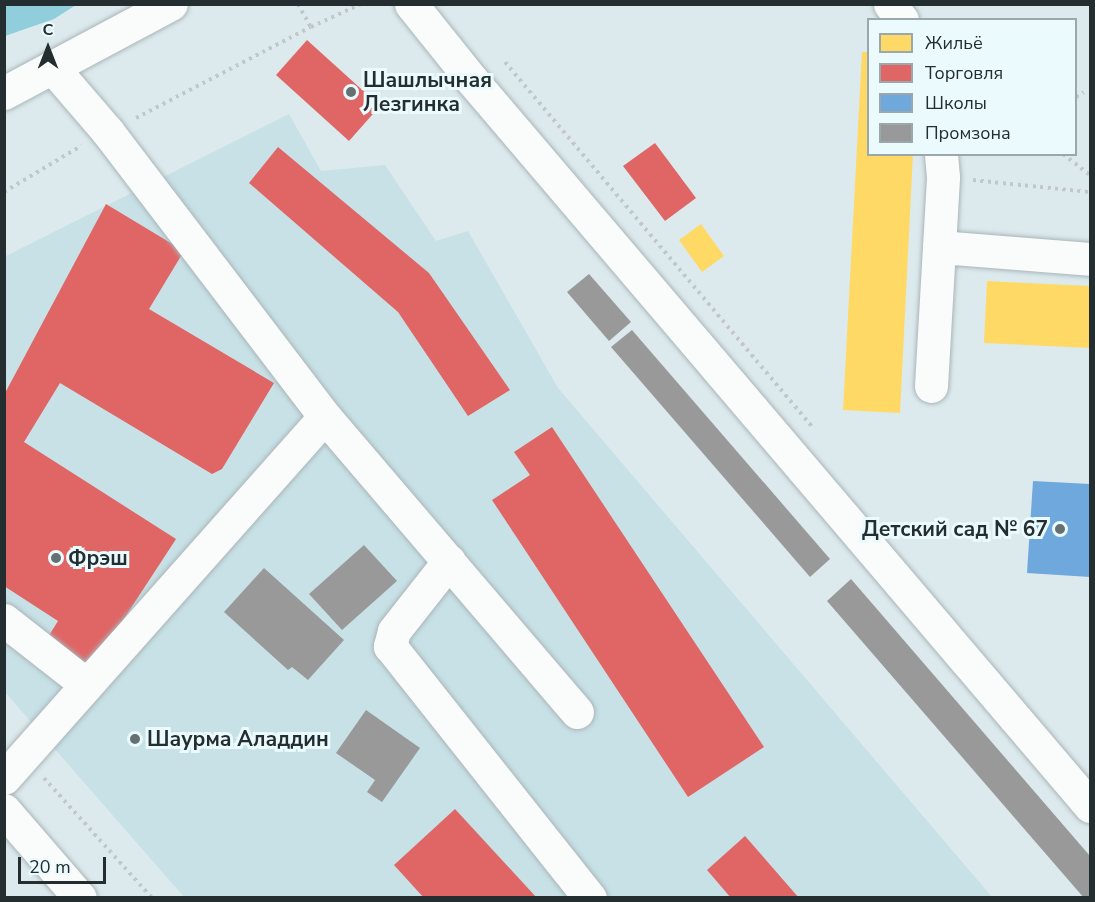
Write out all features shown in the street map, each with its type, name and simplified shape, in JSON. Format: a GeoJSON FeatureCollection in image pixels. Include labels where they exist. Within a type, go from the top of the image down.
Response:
{"type":"FeatureCollection","features":[{"type":"Feature","properties":{"kind":"street"},"geometry":{"type":"LineString","coordinates":[[4,93],[171,4]]}},
{"type":"Feature","properties":{"kind":"street"},"geometry":{"type":"LineString","coordinates":[[411,4],[471,79],[1090,806]]}},
{"type":"Feature","properties":{"kind":"street"},"geometry":{"type":"LineString","coordinates":[[890,4],[900,18]]}},
{"type":"Feature","properties":{"kind":"street"},"geometry":{"type":"LineString","coordinates":[[52,67],[108,132],[326,417],[577,712]]}},
{"type":"Feature","properties":{"kind":"street"},"geometry":{"type":"LineString","coordinates":[[931,386],[942,166]]}},
{"type":"Feature","properties":{"kind":"street"},"geometry":{"type":"LineString","coordinates":[[939,247],[1090,259]]}},
{"type":"Feature","properties":{"kind":"street"},"geometry":{"type":"LineString","coordinates":[[15,767],[326,417]]}},
{"type":"Feature","properties":{"kind":"street"},"geometry":{"type":"LineString","coordinates":[[449,561],[394,631],[390,646],[590,897]]}},
{"type":"Feature","properties":{"kind":"street"},"geometry":{"type":"LineString","coordinates":[[4,620],[87,685]]}},
{"type":"Feature","properties":{"kind":"street"},"geometry":{"type":"LineString","coordinates":[[7,819],[80,897]]}},
{"type":"Feature","properties":{"kind":"path"},"geometry":{"type":"LineString","coordinates":[[298,4],[311,27]]}},
{"type":"Feature","properties":{"kind":"path"},"geometry":{"type":"LineString","coordinates":[[4,192],[62,155],[311,27],[362,4]]}},
{"type":"Feature","properties":{"kind":"path"},"geometry":{"type":"LineString","coordinates":[[1077,96],[1084,92]]}},
{"type":"Feature","properties":{"kind":"path"},"geometry":{"type":"LineString","coordinates":[[1065,156],[1090,175]]}},
{"type":"Feature","properties":{"kind":"path"},"geometry":{"type":"LineString","coordinates":[[942,166],[1090,192]]}},
{"type":"Feature","properties":{"kind":"path"},"geometry":{"type":"LineString","coordinates":[[15,767],[152,897]]}},
{"type":"Feature","properties":{"kind":"shaded area"},"geometry":{"type":"Polygon","coordinates":[[[4,5],[76,5],[54,19],[5,36],[4,5]]]}},
{"type":"Feature","properties":{"kind":"shaded area"},"geometry":{"type":"Polygon","coordinates":[[[289,114],[321,171],[385,165],[436,241],[468,231],[558,388],[992,897],[184,897],[5,692],[4,257],[289,114]]]}},
{"type":"Feature","properties":{"kind":"building: Жильё"},"geometry":{"type":"Polygon","coordinates":[[[862,52],[867,52],[867,156],[913,156],[900,413],[843,410],[862,52]]]}},
{"type":"Feature","properties":{"kind":"building: Жильё"},"geometry":{"type":"Polygon","coordinates":[[[701,224],[724,256],[702,272],[679,240],[701,224]]]}},
{"type":"Feature","properties":{"kind":"building: Жильё"},"geometry":{"type":"Polygon","coordinates":[[[987,281],[1090,286],[1090,348],[984,343],[987,281]]]}},
{"type":"Feature","properties":{"kind":"building: Торговля"},"geometry":{"type":"Polygon","coordinates":[[[307,40],[380,106],[349,141],[276,75],[307,40]]]}},
{"type":"Feature","properties":{"kind":"building: Торговля"},"geometry":{"type":"Polygon","coordinates":[[[655,143],[696,198],[665,221],[623,166],[655,143]]]}},
{"type":"Feature","properties":{"kind":"building: Торговля"},"geometry":{"type":"Polygon","coordinates":[[[278,147],[429,273],[510,390],[468,416],[398,312],[249,183],[278,147]]]}},
{"type":"Feature","properties":{"kind":"building: Торговля"},"geometry":{"type":"Polygon","coordinates":[[[106,204],[184,251],[149,309],[274,383],[222,469],[212,474],[60,383],[24,442],[176,539],[88,674],[43,645],[58,621],[4,586],[4,395],[106,204]]]}},
{"type":"Feature","properties":{"kind":"building: Торговля"},"geometry":{"type":"Polygon","coordinates":[[[552,427],[764,747],[688,797],[492,500],[530,475],[514,452],[552,427]]]}},
{"type":"Feature","properties":{"kind":"building: Торговля"},"geometry":{"type":"Polygon","coordinates":[[[455,809],[537,898],[424,898],[394,865],[455,809]]]}},
{"type":"Feature","properties":{"kind":"building: Торговля"},"geometry":{"type":"Polygon","coordinates":[[[745,836],[799,898],[731,898],[707,870],[745,836]]]}},
{"type":"Feature","properties":{"kind":"building: Школы","name":"Детский сад № 67"},"geometry":{"type":"Polygon","coordinates":[[[1033,481],[1090,484],[1090,577],[1027,573],[1033,481]]]}},
{"type":"Feature","properties":{"kind":"building: Промзона"},"geometry":{"type":"Polygon","coordinates":[[[589,274],[631,322],[609,341],[567,292],[589,274]]]}},
{"type":"Feature","properties":{"kind":"building: Промзона"},"geometry":{"type":"Polygon","coordinates":[[[632,330],[830,559],[810,577],[611,347],[632,330]]]}},
{"type":"Feature","properties":{"kind":"building: Промзона"},"geometry":{"type":"Polygon","coordinates":[[[364,545],[397,581],[342,630],[309,594],[364,545]]]}},
{"type":"Feature","properties":{"kind":"building: Промзона"},"geometry":{"type":"Polygon","coordinates":[[[264,568],[344,640],[308,680],[292,667],[288,670],[224,612],[264,568]]]}},
{"type":"Feature","properties":{"kind":"building: Промзона"},"geometry":{"type":"Polygon","coordinates":[[[851,579],[1090,856],[1090,898],[1084,898],[827,601],[851,579]]]}},
{"type":"Feature","properties":{"kind":"building: Промзона"},"geometry":{"type":"Polygon","coordinates":[[[366,710],[420,748],[382,802],[367,792],[375,780],[336,753],[366,710]]]}},
{"type":"Feature","properties":{"kind":"place","name":"Шашлычная Лезгинка"},"geometry":{"type":"Point","coordinates":[351,92]}},
{"type":"Feature","properties":{"kind":"place","name":"Детский сад № 67"},"geometry":{"type":"Point","coordinates":[1060,529]}},
{"type":"Feature","properties":{"kind":"place","name":"Фрэш"},"geometry":{"type":"Point","coordinates":[56,558]}},
{"type":"Feature","properties":{"kind":"place","name":"Шаурма Аладдин"},"geometry":{"type":"Point","coordinates":[135,739]}}]}
